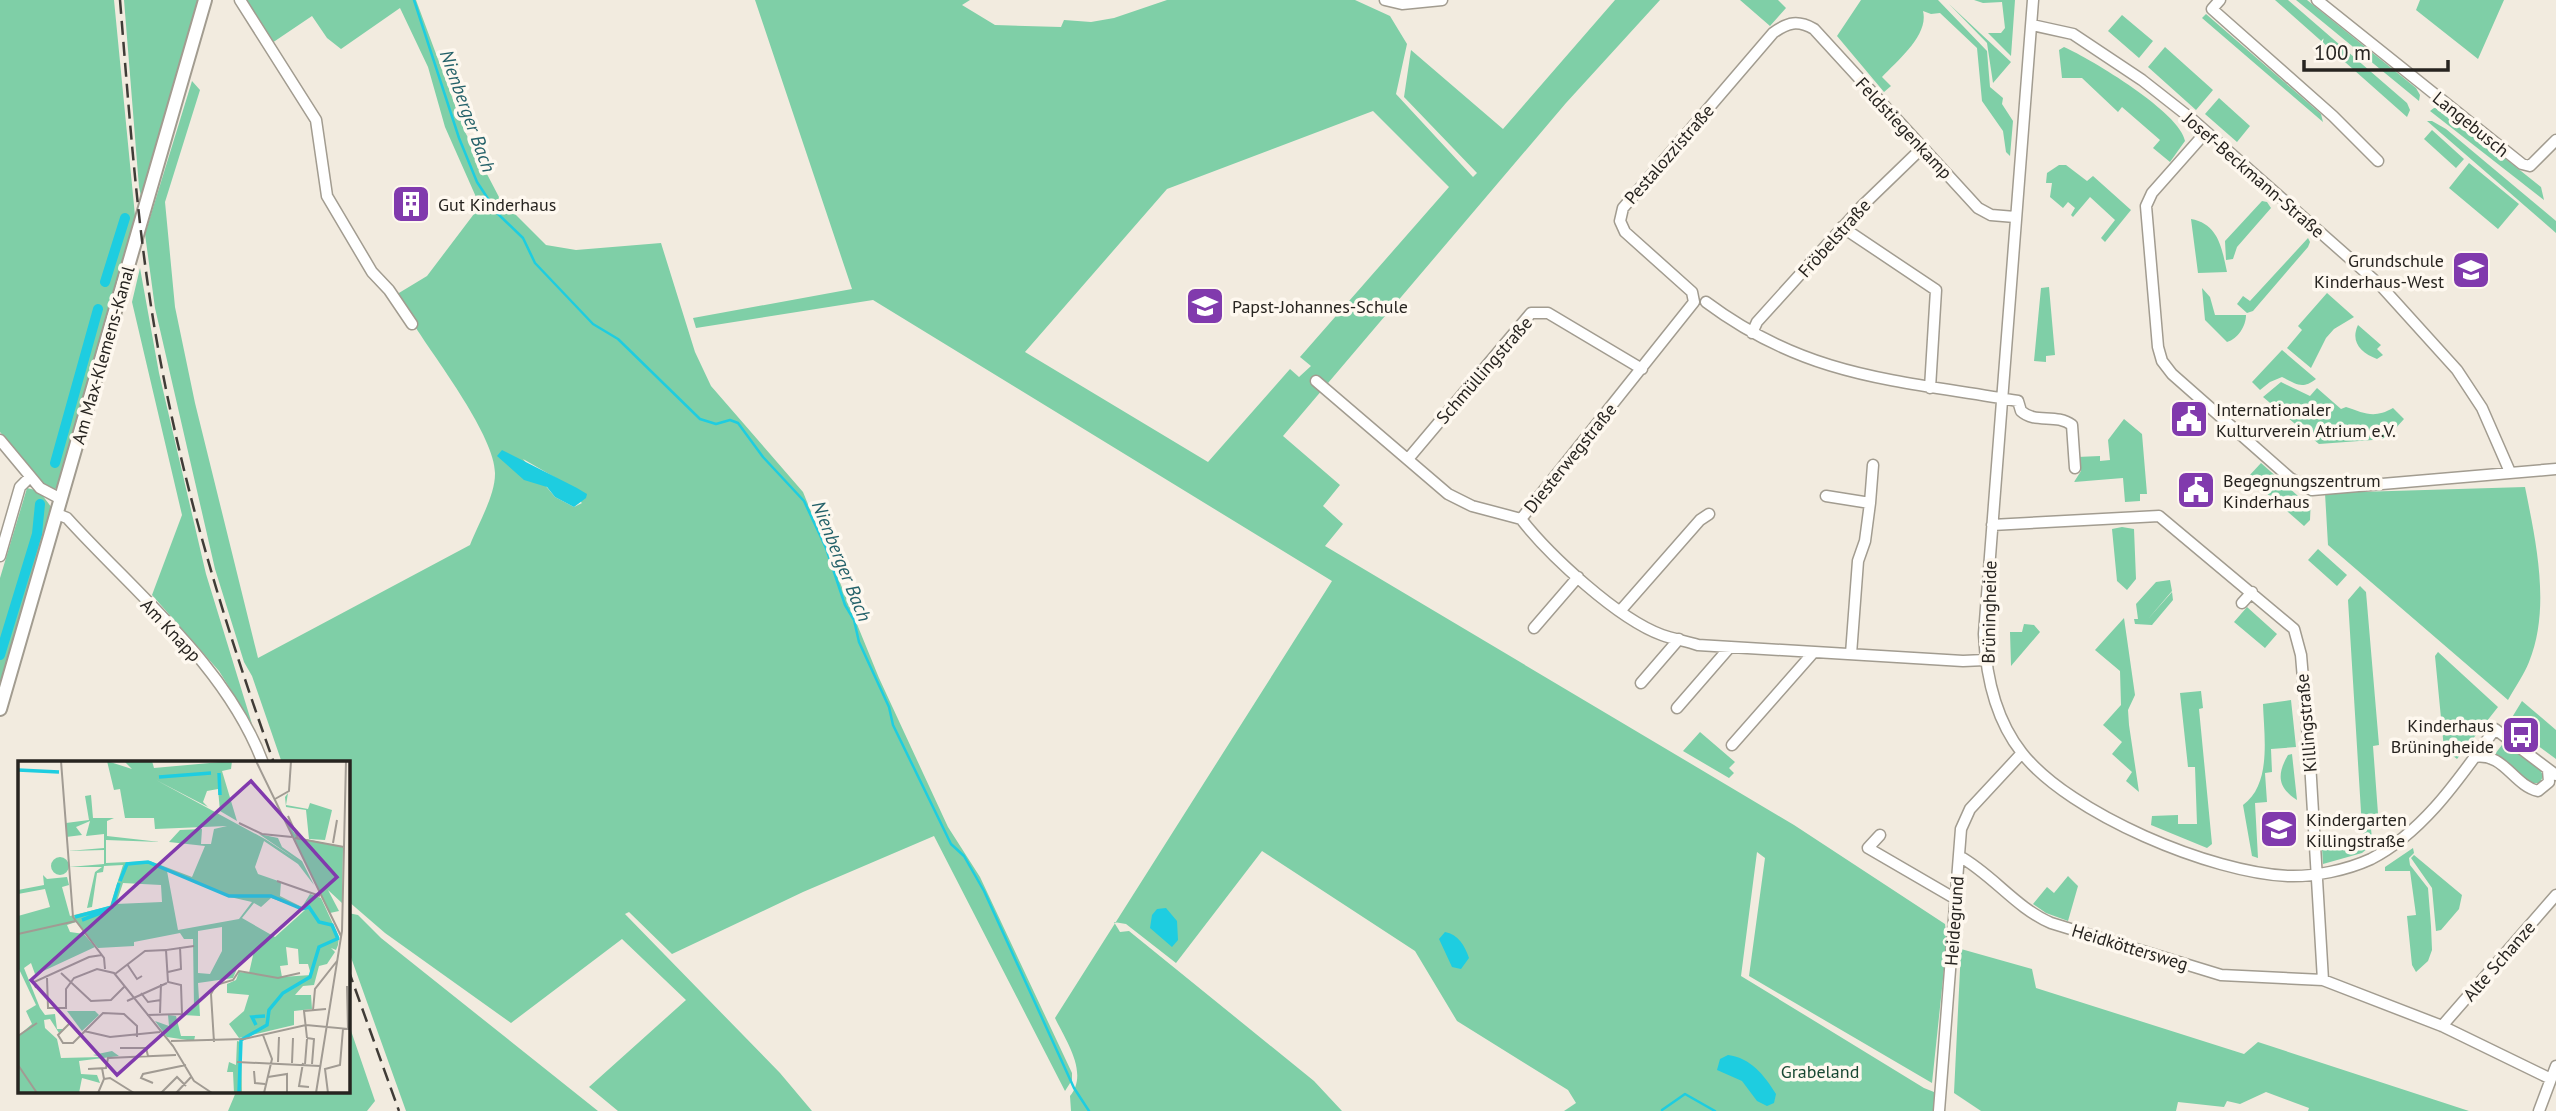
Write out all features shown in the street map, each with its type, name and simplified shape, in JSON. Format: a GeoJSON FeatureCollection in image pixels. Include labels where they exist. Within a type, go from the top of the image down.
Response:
{"type":"FeatureCollection","features":[{"type":"Feature","properties":{"kind":"main road","name":"Am Max-Klemens-Kanal"},"geometry":{"type":"LineString","coordinates":[[0,709],[205,0]]}},
{"type":"Feature","properties":{"kind":"street"},"geometry":{"type":"LineString","coordinates":[[240,0],[316,120],[327,196],[372,272],[389,290],[412,324]]}},
{"type":"Feature","properties":{"kind":"street"},"geometry":{"type":"LineString","coordinates":[[1385,0],[1415,4],[1442,0]]}},
{"type":"Feature","properties":{"kind":"street","name":"Brüningheide"},"geometry":{"type":"LineString","coordinates":[[2033,0],[2000,397],[1985,660],[1996,706],[2022,753],[2051,782],[2125,827],[2242,869],[2287,876],[2317,874],[2370,859],[2404,837],[2423,819],[2495,729],[2552,773]]}},
{"type":"Feature","properties":{"kind":"street"},"geometry":{"type":"LineString","coordinates":[[2220,0],[2212,9],[2333,116],[2378,161]]}},
{"type":"Feature","properties":{"kind":"street","name":"Langebusch"},"geometry":{"type":"LineString","coordinates":[[2317,0],[2515,159],[2530,166],[2556,140]]}},
{"type":"Feature","properties":{"kind":"street","name":"Feldstiegenkamp"},"geometry":{"type":"LineString","coordinates":[[1803,22],[1814,29],[1978,208],[1991,215],[2015,217]]}},
{"type":"Feature","properties":{"kind":"street","name":"Pestalozzistraße"},"geometry":{"type":"LineString","coordinates":[[1695,297],[1625,232],[1621,225],[1621,213],[1773,33],[1787,24],[1803,22]]}},
{"type":"Feature","properties":{"kind":"street","name":"Josef-Beckmann-Straße"},"geometry":{"type":"LineString","coordinates":[[2032,26],[2073,34],[2142,80],[2206,132],[2381,286],[2419,326],[2476,399],[2510,472]]}},
{"type":"Feature","properties":{"kind":"street"},"geometry":{"type":"LineString","coordinates":[[2206,132],[2152,193],[2146,206],[2158,347],[2162,361],[2172,374],[2290,478],[2307,488],[2325,490],[2440,481],[2556,468]]}},
{"type":"Feature","properties":{"kind":"street","name":"Fröbelstraße"},"geometry":{"type":"LineString","coordinates":[[1752,333],[1757,322],[1842,227],[1922,148]]}},
{"type":"Feature","properties":{"kind":"street"},"geometry":{"type":"LineString","coordinates":[[1842,227],[1936,290],[1930,388]]}},
{"type":"Feature","properties":{"kind":"street","name":"Diesterwegstraße"},"geometry":{"type":"LineString","coordinates":[[1316,381],[1458,500],[1521,519],[1691,309],[1695,297]]}},
{"type":"Feature","properties":{"kind":"street"},"geometry":{"type":"LineString","coordinates":[[1706,302],[1752,333],[1809,361],[1862,375],[2018,401],[2021,411],[2029,417],[2063,418],[2072,425],[2075,468]]}},
{"type":"Feature","properties":{"kind":"street","name":"Schmüllingstraße"},"geometry":{"type":"LineString","coordinates":[[1408,459],[1531,313],[1548,313],[1642,369]]}},
{"type":"Feature","properties":{"kind":"street"},"geometry":{"type":"LineString","coordinates":[[0,440],[40,488],[61,499]]}},
{"type":"Feature","properties":{"kind":"street"},"geometry":{"type":"LineString","coordinates":[[1851,654],[1858,561],[1865,541],[1873,465]]}},
{"type":"Feature","properties":{"kind":"street"},"geometry":{"type":"LineString","coordinates":[[0,556],[20,487],[30,477]]}},
{"type":"Feature","properties":{"kind":"street"},"geometry":{"type":"LineString","coordinates":[[1826,496],[1870,503]]}},
{"type":"Feature","properties":{"kind":"street","name":"Am Knapp"},"geometry":{"type":"LineString","coordinates":[[57,514],[67,518],[211,672],[244,719],[262,761]]}},
{"type":"Feature","properties":{"kind":"street"},"geometry":{"type":"LineString","coordinates":[[1621,610],[1700,520],[1709,514]]}},
{"type":"Feature","properties":{"kind":"street","name":"Killingstraße"},"geometry":{"type":"LineString","coordinates":[[1992,525],[2160,516],[2294,629],[2301,655],[2317,874]]}},
{"type":"Feature","properties":{"kind":"street"},"geometry":{"type":"LineString","coordinates":[[1521,519],[1536,538],[1578,577],[1621,610],[1660,634],[1730,647],[1963,661],[1985,660]]}},
{"type":"Feature","properties":{"kind":"street"},"geometry":{"type":"LineString","coordinates":[[1534,628],[1578,577]]}},
{"type":"Feature","properties":{"kind":"street"},"geometry":{"type":"LineString","coordinates":[[2242,603],[2252,592]]}},
{"type":"Feature","properties":{"kind":"street"},"geometry":{"type":"LineString","coordinates":[[1641,683],[1679,639]]}},
{"type":"Feature","properties":{"kind":"street"},"geometry":{"type":"LineString","coordinates":[[1677,708],[1730,647]]}},
{"type":"Feature","properties":{"kind":"street"},"geometry":{"type":"LineString","coordinates":[[1732,745],[1813,653]]}},
{"type":"Feature","properties":{"kind":"street","name":"Heidegrund"},"geometry":{"type":"LineString","coordinates":[[1939,1111],[1961,828],[1970,809],[2022,753]]}},
{"type":"Feature","properties":{"kind":"street"},"geometry":{"type":"LineString","coordinates":[[2474,758],[2484,756],[2496,760],[2538,791],[2549,782],[2552,773]]}},
{"type":"Feature","properties":{"kind":"street"},"geometry":{"type":"LineString","coordinates":[[1880,835],[1868,848],[1954,898]]}},
{"type":"Feature","properties":{"kind":"street","name":"Heidköttersweg"},"geometry":{"type":"LineString","coordinates":[[1959,856],[1979,866],[2031,912],[2051,923],[2221,975],[2323,980],[2442,1026],[2551,1079]]}},
{"type":"Feature","properties":{"kind":"street"},"geometry":{"type":"LineString","coordinates":[[2317,874],[2323,980]]}},
{"type":"Feature","properties":{"kind":"street","name":"Alte Schanze"},"geometry":{"type":"LineString","coordinates":[[2442,1026],[2556,895]]}},
{"type":"Feature","properties":{"kind":"street"},"geometry":{"type":"LineString","coordinates":[[2539,1111],[2556,1066]]}},
{"type":"Feature","properties":{"kind":"green space"},"geometry":{"type":"Polygon","coordinates":[[[0,0],[114,0],[136,226],[59,485],[54,490],[41,482],[0,432],[0,0]]]}},
{"type":"Feature","properties":{"kind":"green space"},"geometry":{"type":"Polygon","coordinates":[[[124,0],[199,0],[142,201],[139,187],[124,0]]]}},
{"type":"Feature","properties":{"kind":"green space"},"geometry":{"type":"Polygon","coordinates":[[[245,0],[416,0],[465,132],[500,199],[546,245],[576,250],[661,243],[695,352],[711,386],[803,492],[879,678],[948,827],[980,877],[1072,1073],[1072,1080],[1065,1091],[934,836],[803,892],[672,954],[629,912],[625,914],[780,1073],[812,1111],[618,1111],[589,1087],[686,1000],[622,939],[511,1023],[385,933],[350,903],[350,761],[281,761],[252,676],[244,662],[215,569],[155,308],[145,234],[192,81],[200,90],[165,202],[175,307],[195,403],[258,658],[470,545],[492,491],[495,474],[493,459],[476,421],[450,379],[416,328],[408,324],[389,299],[427,276],[480,206],[445,127],[428,67],[400,8],[341,49],[327,38],[312,16],[272,43],[245,0]],[[523,459],[555,497],[574,507],[582,503],[556,478],[523,459]]]}},
{"type":"Feature","properties":{"kind":"green space","name":"Grabeland"},"geometry":{"type":"Polygon","coordinates":[[[755,0],[970,0],[962,5],[995,25],[1061,27],[1064,20],[1091,22],[1114,18],[1167,0],[1355,0],[1390,16],[1407,44],[1396,94],[1473,177],[1477,173],[1404,97],[1411,50],[1503,129],[1615,0],[1660,0],[1566,103],[1283,436],[1340,485],[1323,506],[1343,524],[1325,546],[1794,825],[1945,924],[1947,941],[1932,1083],[1749,976],[1765,858],[1757,852],[1741,976],[1924,1088],[1944,1096],[1943,1111],[1564,1111],[1576,1103],[1568,1090],[1457,1021],[1415,951],[1262,851],[1176,963],[1126,924],[1116,922],[1332,581],[873,300],[696,328],[693,318],[852,289],[755,0]],[[1373,111],[1167,189],[1025,352],[1208,462],[1290,369],[1299,377],[1311,366],[1300,357],[1449,187],[1373,111]]]}},
{"type":"Feature","properties":{"kind":"green space"},"geometry":{"type":"Polygon","coordinates":[[[1740,0],[1778,0],[1786,8],[1770,26],[1740,0]]]}},
{"type":"Feature","properties":{"kind":"green space"},"geometry":{"type":"Polygon","coordinates":[[[1861,0],[1938,0],[1987,51],[1990,87],[2003,98],[2002,104],[2013,121],[2010,156],[2006,152],[2003,131],[1982,101],[1977,48],[1940,13],[1923,11],[1924,20],[1917,38],[1882,77],[1891,86],[1884,92],[1837,36],[1861,0]]]}},
{"type":"Feature","properties":{"kind":"green space"},"geometry":{"type":"Polygon","coordinates":[[[1974,0],[2015,0],[2011,56],[1988,33],[2001,33],[2005,28],[2002,2],[1983,3],[1974,0]]]}},
{"type":"Feature","properties":{"kind":"green space"},"geometry":{"type":"Polygon","coordinates":[[[2275,0],[2288,0],[2407,103],[2410,110],[2407,117],[2275,0]]]}},
{"type":"Feature","properties":{"kind":"green space"},"geometry":{"type":"Polygon","coordinates":[[[2296,0],[2307,0],[2416,88],[2420,95],[2419,101],[2296,0]]]}},
{"type":"Feature","properties":{"kind":"green space"},"geometry":{"type":"Polygon","coordinates":[[[2420,0],[2504,0],[2478,59],[2416,10],[2420,0]]]}},
{"type":"Feature","properties":{"kind":"green space"},"geometry":{"type":"Polygon","coordinates":[[[1949,4],[2011,62],[1993,83],[1987,43],[1949,4]]]}},
{"type":"Feature","properties":{"kind":"green space"},"geometry":{"type":"Polygon","coordinates":[[[2206,14],[2321,114],[2323,122],[2202,18],[2206,14]]]}},
{"type":"Feature","properties":{"kind":"green space"},"geometry":{"type":"Polygon","coordinates":[[[2122,15],[2153,41],[2139,58],[2108,31],[2122,15]]]}},
{"type":"Feature","properties":{"kind":"green space"},"geometry":{"type":"Polygon","coordinates":[[[2064,47],[2133,88],[2180,129],[2185,141],[2170,162],[2153,148],[2160,140],[2122,107],[2118,112],[2082,78],[2062,78],[2059,50],[2064,47]]]}},
{"type":"Feature","properties":{"kind":"green space"},"geometry":{"type":"Polygon","coordinates":[[[2165,47],[2213,90],[2196,110],[2148,67],[2165,47]]]}},
{"type":"Feature","properties":{"kind":"green space"},"geometry":{"type":"Polygon","coordinates":[[[2219,98],[2250,126],[2237,142],[2205,114],[2219,98]]]}},
{"type":"Feature","properties":{"kind":"green space"},"geometry":{"type":"Polygon","coordinates":[[[2442,108],[2541,187],[2544,200],[2430,111],[2442,108]]]}},
{"type":"Feature","properties":{"kind":"green space"},"geometry":{"type":"Polygon","coordinates":[[[2427,121],[2446,129],[2556,221],[2556,233],[2427,121]]]}},
{"type":"Feature","properties":{"kind":"green space"},"geometry":{"type":"Polygon","coordinates":[[[2432,130],[2464,159],[2456,168],[2424,139],[2432,130]]]}},
{"type":"Feature","properties":{"kind":"green space"},"geometry":{"type":"Polygon","coordinates":[[[2469,163],[2519,204],[2498,229],[2449,188],[2469,163]]]}},
{"type":"Feature","properties":{"kind":"green space"},"geometry":{"type":"Polygon","coordinates":[[[2059,165],[2066,165],[2087,181],[2093,176],[2131,210],[2105,242],[2101,238],[2115,220],[2090,197],[2073,217],[2071,215],[2075,208],[2068,202],[2063,208],[2050,197],[2052,183],[2046,183],[2047,173],[2059,165]]]}},
{"type":"Feature","properties":{"kind":"green space"},"geometry":{"type":"Polygon","coordinates":[[[2262,201],[2267,202],[2271,208],[2237,247],[2233,259],[2226,260],[2225,241],[2262,201]]]}},
{"type":"Feature","properties":{"kind":"green space"},"geometry":{"type":"Polygon","coordinates":[[[2191,219],[2208,226],[2218,239],[2227,272],[2198,273],[2191,219]]]}},
{"type":"Feature","properties":{"kind":"green space"},"geometry":{"type":"Polygon","coordinates":[[[2308,238],[2308,247],[2253,311],[2247,313],[2237,304],[2243,296],[2250,301],[2308,238]]]}},
{"type":"Feature","properties":{"kind":"green space"},"geometry":{"type":"Polygon","coordinates":[[[140,268],[159,373],[206,574],[252,724],[219,671],[152,595],[182,515],[132,302],[140,268]]]}},
{"type":"Feature","properties":{"kind":"green space"},"geometry":{"type":"Polygon","coordinates":[[[2049,287],[2055,355],[2046,356],[2046,362],[2034,361],[2041,288],[2049,287]]]}},
{"type":"Feature","properties":{"kind":"green space"},"geometry":{"type":"Polygon","coordinates":[[[2202,288],[2210,297],[2215,315],[2246,315],[2241,332],[2235,338],[2227,342],[2205,320],[2202,288]]]}},
{"type":"Feature","properties":{"kind":"green space"},"geometry":{"type":"Polygon","coordinates":[[[2327,293],[2354,317],[2334,329],[2326,338],[2311,368],[2287,348],[2302,330],[2298,326],[2327,293]]]}},
{"type":"Feature","properties":{"kind":"green space"},"geometry":{"type":"Polygon","coordinates":[[[2358,325],[2381,345],[2377,349],[2383,355],[2377,359],[2358,346],[2355,337],[2358,325]]]}},
{"type":"Feature","properties":{"kind":"green space"},"geometry":{"type":"Polygon","coordinates":[[[2282,350],[2316,379],[2303,385],[2282,377],[2260,390],[2252,382],[2282,350]]]}},
{"type":"Feature","properties":{"kind":"green space"},"geometry":{"type":"Polygon","coordinates":[[[2281,382],[2310,396],[2317,388],[2341,409],[2346,407],[2375,414],[2393,408],[2404,419],[2386,439],[2319,444],[2263,397],[2281,382]]]}},
{"type":"Feature","properties":{"kind":"green space"},"geometry":{"type":"Polygon","coordinates":[[[2124,419],[2142,434],[2147,494],[2140,494],[2140,501],[2125,502],[2123,478],[2074,482],[2081,471],[2077,457],[2100,456],[2100,461],[2110,460],[2108,440],[2124,419]]]}},
{"type":"Feature","properties":{"kind":"green space"},"geometry":{"type":"Polygon","coordinates":[[[2261,463],[2298,496],[2311,496],[2310,520],[2304,526],[2248,477],[2261,463]]]}},
{"type":"Feature","properties":{"kind":"green space"},"geometry":{"type":"Polygon","coordinates":[[[2525,487],[2537,552],[2539,620],[2529,662],[2508,700],[2328,545],[2325,493],[2525,487]]]}},
{"type":"Feature","properties":{"kind":"green space"},"geometry":{"type":"Polygon","coordinates":[[[27,488],[39,491],[52,508],[0,688],[0,578],[27,488]]]}},
{"type":"Feature","properties":{"kind":"green space"},"geometry":{"type":"Polygon","coordinates":[[[2112,529],[2134,529],[2136,579],[2127,590],[2117,581],[2112,529]]]}},
{"type":"Feature","properties":{"kind":"green space"},"geometry":{"type":"Polygon","coordinates":[[[2318,549],[2347,575],[2337,586],[2308,560],[2318,549]]]}},
{"type":"Feature","properties":{"kind":"green space"},"geometry":{"type":"Polygon","coordinates":[[[2170,580],[2172,591],[2148,619],[2172,592],[2173,600],[2152,625],[2135,624],[2134,619],[2138,619],[2136,604],[2156,582],[2170,580]]]}},
{"type":"Feature","properties":{"kind":"green space"},"geometry":{"type":"Polygon","coordinates":[[[2360,586],[2366,592],[2379,745],[2373,746],[2379,827],[2362,828],[2348,600],[2360,586]]]}},
{"type":"Feature","properties":{"kind":"green space"},"geometry":{"type":"Polygon","coordinates":[[[2247,607],[2277,634],[2265,648],[2234,622],[2247,607]]]}},
{"type":"Feature","properties":{"kind":"green space"},"geometry":{"type":"Polygon","coordinates":[[[2124,618],[2135,695],[2128,710],[2139,792],[2126,781],[2132,772],[2112,754],[2122,742],[2103,725],[2121,705],[2120,671],[2095,650],[2124,618]]]}},
{"type":"Feature","properties":{"kind":"green space"},"geometry":{"type":"Polygon","coordinates":[[[2024,624],[2034,625],[2040,632],[2011,666],[2010,632],[2022,632],[2024,624]]]}},
{"type":"Feature","properties":{"kind":"green space"},"geometry":{"type":"Polygon","coordinates":[[[2438,652],[2498,707],[2457,759],[2444,749],[2435,656],[2438,652]]]}},
{"type":"Feature","properties":{"kind":"green space"},"geometry":{"type":"Polygon","coordinates":[[[2201,691],[2203,708],[2199,709],[2212,844],[2207,848],[2151,825],[2152,816],[2178,815],[2178,824],[2197,824],[2195,767],[2188,767],[2180,693],[2201,691]]]}},
{"type":"Feature","properties":{"kind":"green space"},"geometry":{"type":"Polygon","coordinates":[[[2291,700],[2296,747],[2271,749],[2272,772],[2265,773],[2267,802],[2255,803],[2258,858],[2252,856],[2243,805],[2252,796],[2262,772],[2265,744],[2263,704],[2291,700]]]}},
{"type":"Feature","properties":{"kind":"green space"},"geometry":{"type":"Polygon","coordinates":[[[2522,701],[2556,730],[2556,759],[2508,724],[2522,701]]]}},
{"type":"Feature","properties":{"kind":"green space"},"geometry":{"type":"Polygon","coordinates":[[[1700,732],[1735,762],[1729,768],[1734,773],[1729,778],[1683,751],[1700,732]]]}},
{"type":"Feature","properties":{"kind":"green space"},"geometry":{"type":"Polygon","coordinates":[[[2505,741],[2539,767],[2543,776],[2540,783],[2530,783],[2495,754],[2505,741]]]}},
{"type":"Feature","properties":{"kind":"green space"},"geometry":{"type":"Polygon","coordinates":[[[2292,754],[2297,800],[2282,785],[2281,780],[2284,762],[2288,755],[2292,754]]]}},
{"type":"Feature","properties":{"kind":"green space"},"geometry":{"type":"Polygon","coordinates":[[[2364,829],[2371,829],[2372,838],[2381,837],[2362,853],[2323,864],[2322,848],[2363,846],[2364,829]]]}},
{"type":"Feature","properties":{"kind":"green space"},"geometry":{"type":"Polygon","coordinates":[[[2413,848],[2414,853],[2409,858],[2410,865],[2428,888],[2432,950],[2428,961],[2416,972],[2412,965],[2407,916],[2416,915],[2410,871],[2385,871],[2385,867],[2413,848]]]}},
{"type":"Feature","properties":{"kind":"green space"},"geometry":{"type":"Polygon","coordinates":[[[2414,855],[2462,895],[2459,909],[2441,930],[2436,931],[2432,888],[2411,858],[2414,855]]]}},
{"type":"Feature","properties":{"kind":"green space"},"geometry":{"type":"Polygon","coordinates":[[[2068,876],[2078,886],[2068,921],[2046,913],[2033,904],[2047,887],[2054,893],[2068,876]]]}},
{"type":"Feature","properties":{"kind":"green space"},"geometry":{"type":"Polygon","coordinates":[[[350,913],[358,915],[381,938],[598,1111],[406,1111],[350,955],[350,913]]]}},
{"type":"Feature","properties":{"kind":"green space"},"geometry":{"type":"Polygon","coordinates":[[[1115,924],[1120,932],[1129,931],[1314,1081],[1342,1111],[1071,1111],[1070,1096],[1075,1087],[1077,1067],[1055,1018],[1115,924]]]}},
{"type":"Feature","properties":{"kind":"green space"},"geometry":{"type":"Polygon","coordinates":[[[1961,949],[2032,969],[2036,988],[2244,1054],[2258,1042],[2469,1111],[2308,1111],[2309,1108],[2266,1092],[2240,1104],[2227,1101],[2224,1107],[2178,1102],[2176,1111],[1981,1111],[1954,1093],[1961,949]]]}},
{"type":"Feature","properties":{"kind":"green space"},"geometry":{"type":"Polygon","coordinates":[[[350,1028],[375,1101],[367,1111],[228,1111],[235,1094],[350,1094],[350,1028]]]}},
{"type":"Feature","properties":{"kind":"water"},"geometry":{"type":"Polygon","coordinates":[[[502,450],[577,488],[587,494],[586,498],[574,507],[555,497],[547,487],[524,480],[497,456],[502,450]]]}},
{"type":"Feature","properties":{"kind":"water"},"geometry":{"type":"Polygon","coordinates":[[[1166,908],[1177,921],[1178,940],[1172,947],[1150,928],[1152,915],[1157,909],[1166,908]]]}},
{"type":"Feature","properties":{"kind":"water"},"geometry":{"type":"Polygon","coordinates":[[[1445,932],[1457,938],[1469,958],[1461,969],[1452,967],[1439,939],[1445,932]]]}},
{"type":"Feature","properties":{"kind":"water"},"geometry":{"type":"Polygon","coordinates":[[[1728,1055],[1744,1060],[1762,1074],[1776,1094],[1774,1103],[1767,1106],[1757,1101],[1742,1081],[1717,1070],[1720,1059],[1728,1055]]]}},
{"type":"Feature","properties":{"kind":"waterway","name":"Nienberger Bach"},"geometry":{"type":"LineString","coordinates":[[414,0],[459,138],[477,182],[498,214],[523,238],[535,263],[593,324],[618,339],[700,419],[716,424],[730,420],[738,423],[763,457],[804,501],[826,548],[845,605],[854,620],[859,642],[889,707],[893,725],[951,844],[964,856],[984,891],[1074,1088],[1089,1111]]}},
{"type":"Feature","properties":{"kind":"waterway"},"geometry":{"type":"LineString","coordinates":[[105,282],[125,218]]}},
{"type":"Feature","properties":{"kind":"waterway"},"geometry":{"type":"LineString","coordinates":[[55,463],[98,309]]}},
{"type":"Feature","properties":{"kind":"waterway"},"geometry":{"type":"LineString","coordinates":[[0,655],[37,534],[40,504]]}},
{"type":"Feature","properties":{"kind":"waterway"},"geometry":{"type":"LineString","coordinates":[[1662,1110],[1685,1094],[1715,1111]]}},
{"type":"Feature","properties":{"kind":"railway"},"geometry":{"type":"LineString","coordinates":[[120,0],[141,228],[153,319],[171,415],[210,566],[273,761]]}},
{"type":"Feature","properties":{"kind":"railway"},"geometry":{"type":"LineString","coordinates":[[350,975],[399,1111]]}},
{"type":"Feature","properties":{"kind":"place","name":"Gut Kinderhaus"},"geometry":{"type":"Point","coordinates":[411,204]}},
{"type":"Feature","properties":{"kind":"place","name":"Grundschule Kinderhaus-West"},"geometry":{"type":"Point","coordinates":[2471,270]}},
{"type":"Feature","properties":{"kind":"place","name":"Papst-Johannes-Schule"},"geometry":{"type":"Point","coordinates":[1205,306]}},
{"type":"Feature","properties":{"kind":"place","name":"Internationaler Kulturverein Atrium e.V."},"geometry":{"type":"Point","coordinates":[2189,419]}},
{"type":"Feature","properties":{"kind":"place","name":"Begegnungszentrum Kinderhaus"},"geometry":{"type":"Point","coordinates":[2196,490]}},
{"type":"Feature","properties":{"kind":"place","name":"Kinderhaus Brüningheide"},"geometry":{"type":"Point","coordinates":[2521,735]}},
{"type":"Feature","properties":{"kind":"place","name":"Kindergarten Killingstraße"},"geometry":{"type":"Point","coordinates":[2279,829]}}]}
